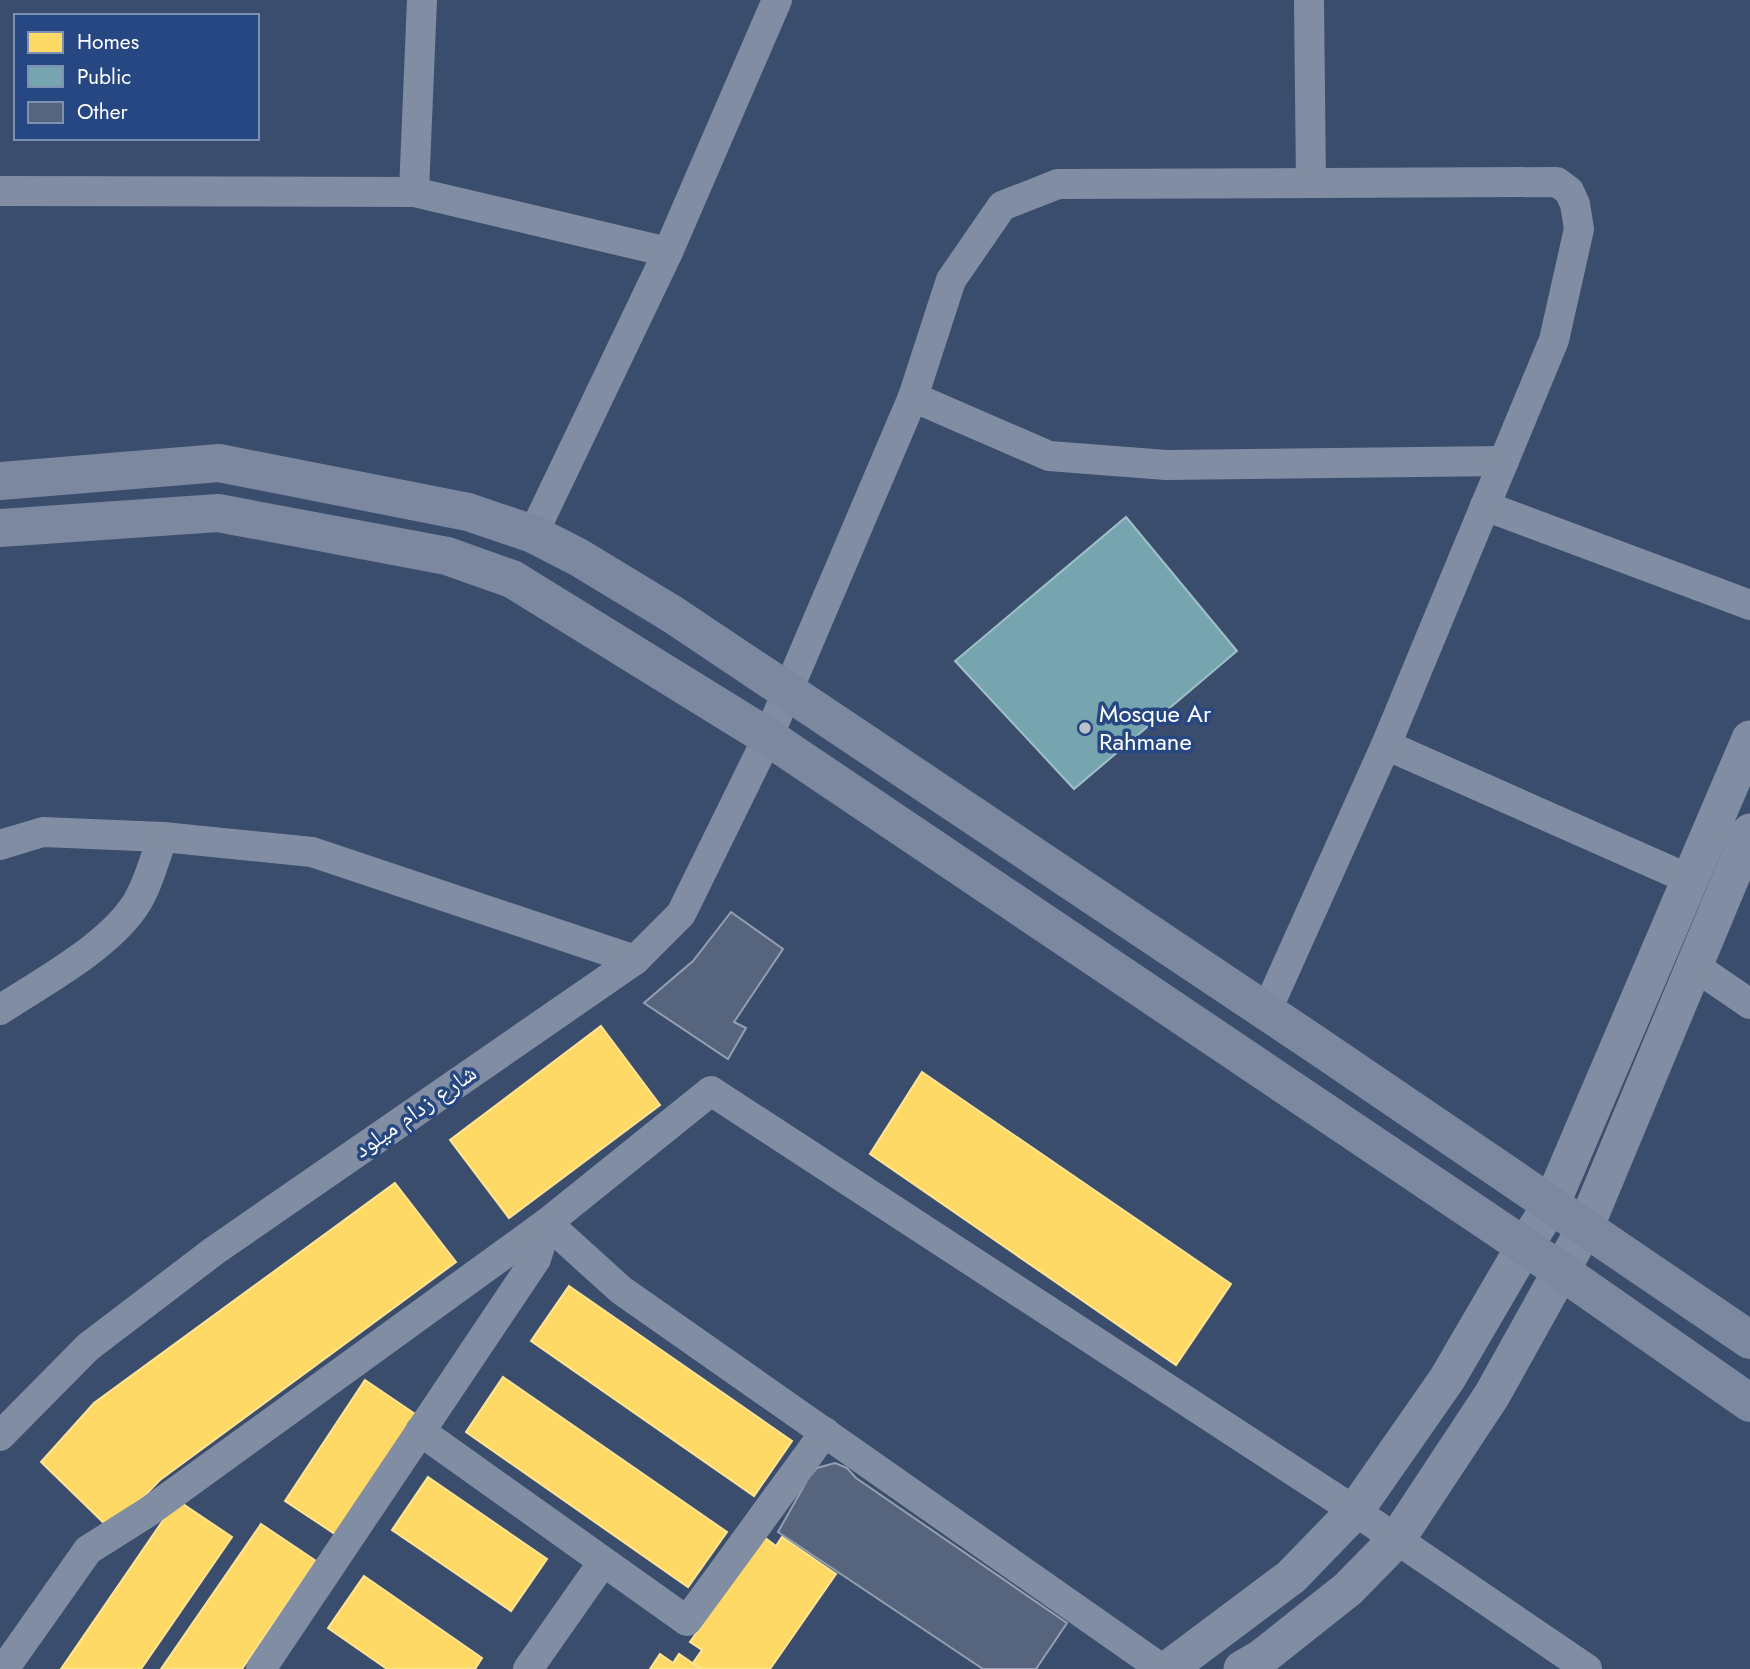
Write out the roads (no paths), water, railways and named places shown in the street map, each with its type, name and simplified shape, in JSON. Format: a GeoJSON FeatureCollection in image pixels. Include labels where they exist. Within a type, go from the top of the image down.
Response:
{"type":"FeatureCollection","features":[{"type":"Feature","properties":{"kind":"main road"},"geometry":{"type":"LineString","coordinates":[[0,481],[219,463],[468,512],[533,534],[578,557],[672,614],[1750,1340]]}},
{"type":"Feature","properties":{"kind":"main road"},"geometry":{"type":"LineString","coordinates":[[0,528],[218,513],[447,556],[512,579],[768,737],[1561,1272],[1750,1403]]}},
{"type":"Feature","properties":{"kind":"street"},"geometry":{"type":"LineString","coordinates":[[414,192],[422,0]]}},
{"type":"Feature","properties":{"kind":"street"},"geometry":{"type":"LineString","coordinates":[[533,534],[668,252],[777,0]]}},
{"type":"Feature","properties":{"kind":"street"},"geometry":{"type":"LineString","coordinates":[[1309,0],[1311,183]]}},
{"type":"Feature","properties":{"kind":"street","name":"شارع زدام ميلود"},"geometry":{"type":"LineString","coordinates":[[0,1436],[88,1347],[214,1251],[635,960],[681,914],[768,737],[913,397],[951,280],[1002,206],[1058,184],[1557,182],[1569,191],[1575,204],[1579,229],[1554,340],[1386,745],[1266,1012]]}},
{"type":"Feature","properties":{"kind":"street"},"geometry":{"type":"LineString","coordinates":[[0,191],[414,192],[668,252]]}},
{"type":"Feature","properties":{"kind":"street"},"geometry":{"type":"LineString","coordinates":[[913,397],[1049,456],[1166,465],[1504,461]]}},
{"type":"Feature","properties":{"kind":"street"},"geometry":{"type":"LineString","coordinates":[[1485,506],[1750,606]]}},
{"type":"Feature","properties":{"kind":"street"},"geometry":{"type":"LineString","coordinates":[[1168,1669],[1290,1577],[1355,1511],[1447,1379],[1524,1247],[1552,1205],[1750,739]]}},
{"type":"Feature","properties":{"kind":"street"},"geometry":{"type":"LineString","coordinates":[[1386,745],[1691,880]]}},
{"type":"Feature","properties":{"kind":"street"},"geometry":{"type":"LineString","coordinates":[[0,845],[43,832],[163,836],[313,852],[635,960]]}},
{"type":"Feature","properties":{"kind":"street"},"geometry":{"type":"LineString","coordinates":[[1242,1669],[1261,1658],[1348,1589],[1397,1539],[1492,1395],[1585,1228],[1750,832]]}},
{"type":"Feature","properties":{"kind":"street"},"geometry":{"type":"LineString","coordinates":[[0,1010],[97,945],[119,926],[135,905],[163,836]]}},
{"type":"Feature","properties":{"kind":"street"},"geometry":{"type":"LineString","coordinates":[[1693,965],[1750,1004]]}},
{"type":"Feature","properties":{"kind":"street"},"geometry":{"type":"LineString","coordinates":[[4,1669],[88,1549],[148,1511],[547,1223],[711,1091],[1355,1511],[1587,1669]]}},
{"type":"Feature","properties":{"kind":"street"},"geometry":{"type":"LineString","coordinates":[[261,1669],[536,1259],[547,1223]]}},
{"type":"Feature","properties":{"kind":"street"},"geometry":{"type":"LineString","coordinates":[[547,1223],[621,1290],[1162,1669]]}},
{"type":"Feature","properties":{"kind":"street"},"geometry":{"type":"LineString","coordinates":[[420,1431],[687,1621],[825,1432]]}},
{"type":"Feature","properties":{"kind":"street"},"geometry":{"type":"LineString","coordinates":[[528,1669],[603,1562]]}},
{"type":"Feature","properties":{"kind":"place","name":"Mosque Ar Rahmane"},"geometry":{"type":"Point","coordinates":[1085,728]}}]}
